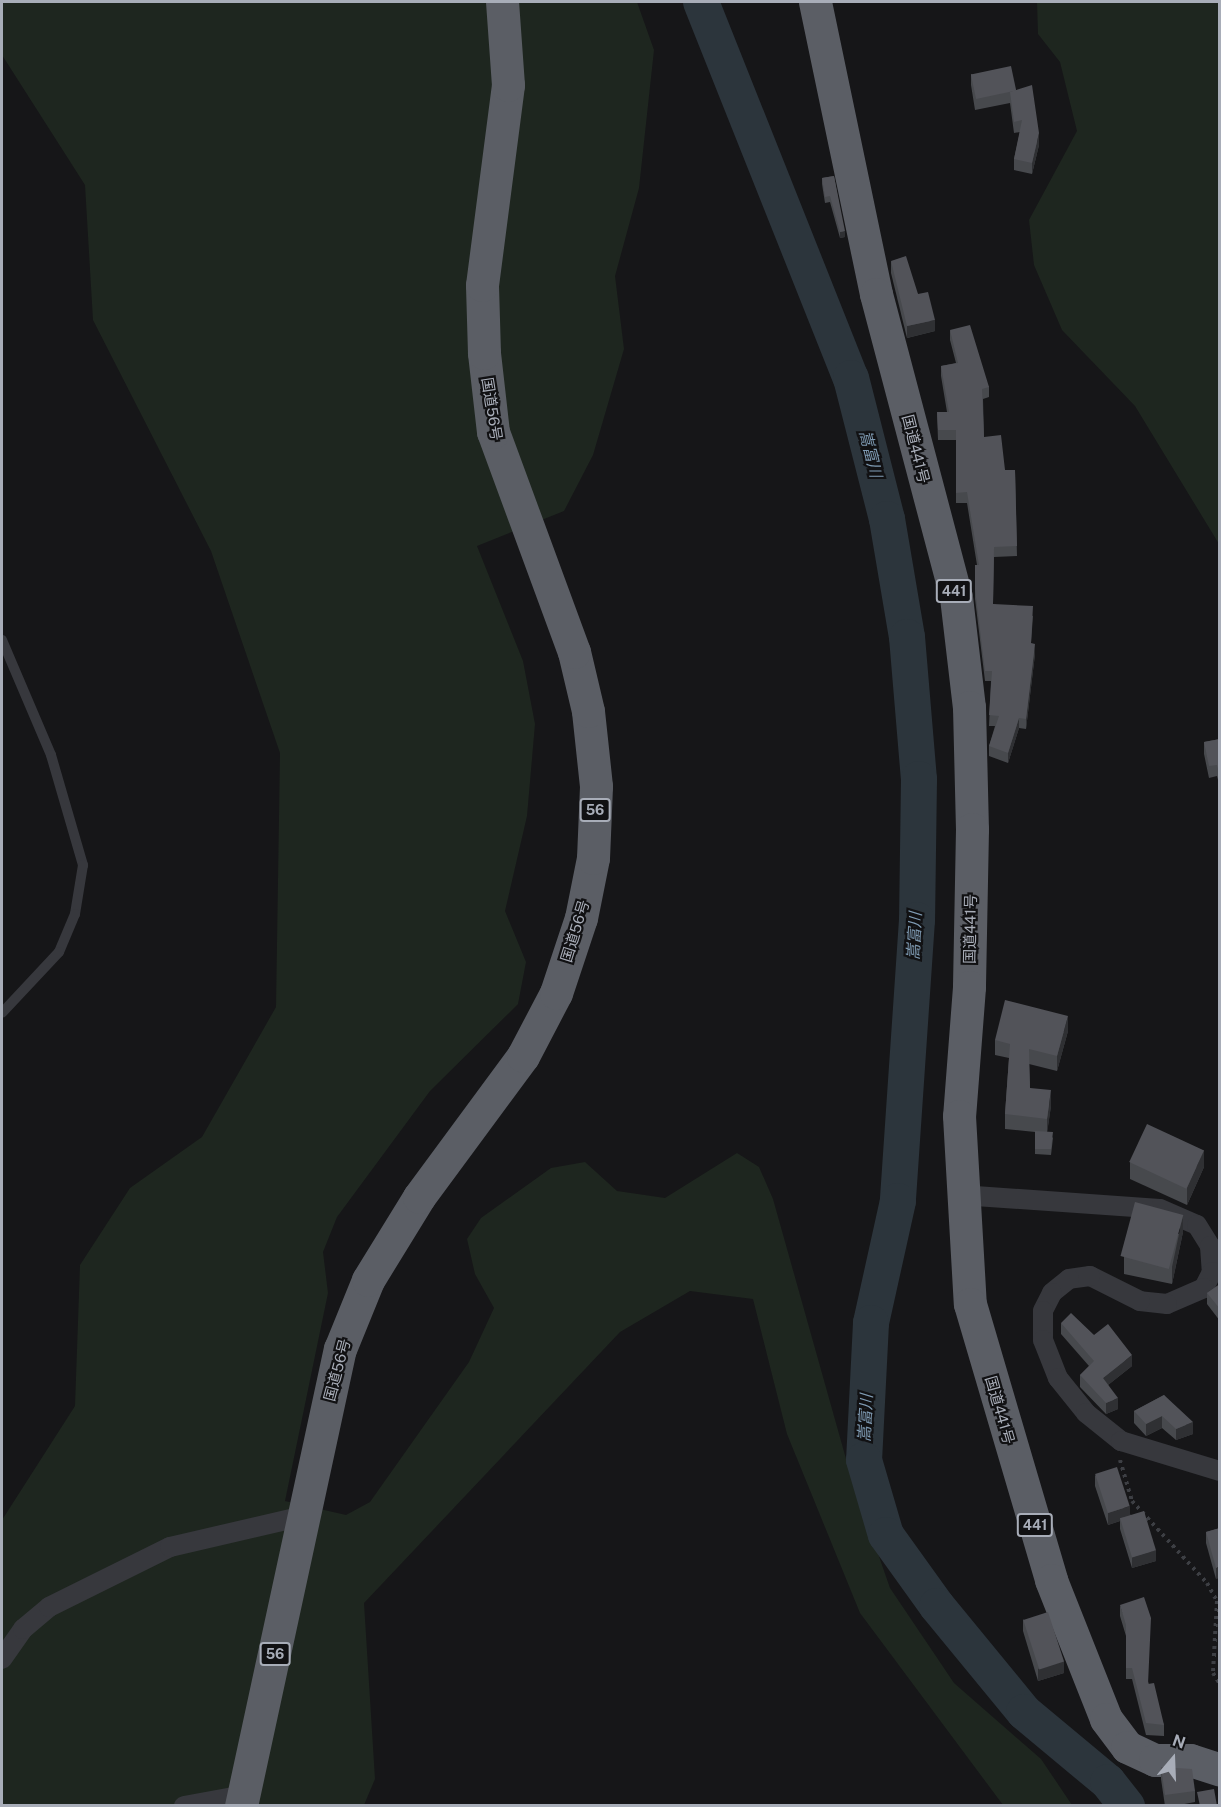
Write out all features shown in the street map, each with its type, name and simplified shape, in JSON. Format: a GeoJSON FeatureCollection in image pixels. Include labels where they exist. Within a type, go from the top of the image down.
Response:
{"type":"FeatureCollection","features":[{"type":"Feature","properties":{"kind":"highway","name":"国道56号"},"geometry":{"type":"LineString","coordinates":[[242,1800],[340,1349],[368,1280],[419,1197],[523,1056],[556,993],[582,918],[593,858],[596,786],[588,711],[574,652],[493,432],[484,353],[482,285],[508,86],[502,2]]}},
{"type":"Feature","properties":{"kind":"highway","name":"国道441号"},"geometry":{"type":"LineString","coordinates":[[815,2],[869,265],[956,597],[969,707],[972,830],[961,1195],[970,1304],[1077,1654],[1106,1719],[1127,1747],[1155,1760],[1190,1760],[1220,1770]]}},
{"type":"Feature","properties":{"kind":"street"},"geometry":{"type":"LineString","coordinates":[[961,1195],[1160,1209],[1197,1225],[1210,1246],[1212,1272],[1204,1288],[1167,1304],[1140,1301],[1090,1276],[1069,1279],[1052,1293],[1043,1311],[1043,1340],[1058,1378],[1086,1413],[1121,1441],[1220,1471]]}},
{"type":"Feature","properties":{"kind":"street"},"geometry":{"type":"LineString","coordinates":[[2,1659],[23,1629],[49,1607],[170,1547],[303,1516]]}},
{"type":"Feature","properties":{"kind":"street"},"geometry":{"type":"LineString","coordinates":[[184,1806],[242,1800]]}},
{"type":"Feature","properties":{"kind":"lane"},"geometry":{"type":"LineString","coordinates":[[2,640],[51,755],[83,865],[75,914],[59,952],[2,1013]]}},
{"type":"Feature","properties":{"kind":"path"},"geometry":{"type":"LineString","coordinates":[[1121,1441],[1120,1469],[1132,1501],[1217,1601],[1213,1673],[1220,1684]]}},
{"type":"Feature","properties":{"kind":"shaded area"},"geometry":{"type":"Polygon","coordinates":[[[2,2],[637,2],[654,50],[639,188],[615,276],[624,349],[593,455],[564,511],[477,546],[523,661],[535,724],[527,816],[505,911],[526,962],[518,1004],[430,1091],[337,1217],[323,1252],[328,1293],[285,1501],[346,1515],[370,1502],[469,1362],[494,1308],[475,1274],[467,1239],[481,1218],[551,1168],[585,1162],[617,1191],[665,1198],[737,1153],[759,1167],[773,1199],[850,1473],[890,1588],[954,1683],[1041,1759],[1072,1805],[1003,1805],[860,1613],[787,1434],[753,1299],[690,1291],[620,1332],[364,1603],[375,1779],[364,1805],[2,1805],[2,1520],[75,1406],[80,1265],[130,1188],[202,1137],[276,1007],[280,753],[211,551],[93,320],[85,185],[2,55],[2,2]]]}},
{"type":"Feature","properties":{"kind":"shaded area"},"geometry":{"type":"Polygon","coordinates":[[[1037,2],[1219,2],[1219,544],[1135,406],[1062,330],[1034,265],[1029,220],[1077,131],[1060,62],[1038,34],[1037,2]]]}},
{"type":"Feature","properties":{"kind":"building"},"geometry":{"type":"Polygon","coordinates":[[[1011,66],[1016,90],[976,99],[971,75],[1011,66]]]}},
{"type":"Feature","properties":{"kind":"building"},"geometry":{"type":"Polygon","coordinates":[[[1032,85],[1039,133],[1032,163],[1014,159],[1022,120],[1014,122],[1010,92],[1032,85]]]}},
{"type":"Feature","properties":{"kind":"building"},"geometry":{"type":"Polygon","coordinates":[[[834,176],[845,231],[840,232],[830,196],[825,197],[822,178],[834,176]]]}},
{"type":"Feature","properties":{"kind":"building"},"geometry":{"type":"Polygon","coordinates":[[[906,256],[918,294],[928,292],[935,320],[907,326],[891,261],[906,256]]]}},
{"type":"Feature","properties":{"kind":"building"},"geometry":{"type":"Polygon","coordinates":[[[970,325],[989,387],[982,389],[984,437],[1001,435],[1005,470],[1015,470],[1017,546],[994,547],[993,604],[1033,606],[1031,643],[1035,644],[1026,719],[1019,718],[1008,753],[989,746],[999,716],[989,715],[992,671],[985,671],[975,589],[975,565],[979,565],[967,492],[956,493],[956,430],[938,430],[937,412],[949,412],[941,366],[958,363],[950,330],[970,325]]]}},
{"type":"Feature","properties":{"kind":"building"},"geometry":{"type":"Polygon","coordinates":[[[1220,739],[1220,777],[1217,765],[1209,766],[1204,742],[1220,739]]]}},
{"type":"Feature","properties":{"kind":"building"},"geometry":{"type":"Polygon","coordinates":[[[1005,1000],[1068,1016],[1057,1056],[1029,1049],[1030,1088],[1051,1090],[1047,1119],[1005,1114],[1010,1044],[995,1040],[1005,1000]]]}},
{"type":"Feature","properties":{"kind":"building"},"geometry":{"type":"Polygon","coordinates":[[[1147,1124],[1204,1151],[1186,1189],[1129,1162],[1147,1124]]]}},
{"type":"Feature","properties":{"kind":"building"},"geometry":{"type":"Polygon","coordinates":[[[1035,1131],[1053,1132],[1051,1149],[1035,1149],[1035,1131]]]}},
{"type":"Feature","properties":{"kind":"building"},"geometry":{"type":"Polygon","coordinates":[[[1135,1202],[1183,1215],[1169,1269],[1121,1256],[1135,1202]]]}},
{"type":"Feature","properties":{"kind":"building"},"geometry":{"type":"Polygon","coordinates":[[[1220,1284],[1220,1309],[1207,1293],[1220,1284]]]}},
{"type":"Feature","properties":{"kind":"building"},"geometry":{"type":"Polygon","coordinates":[[[1071,1313],[1094,1335],[1108,1324],[1132,1355],[1103,1378],[1118,1398],[1106,1403],[1080,1375],[1094,1361],[1061,1323],[1071,1313]]]}},
{"type":"Feature","properties":{"kind":"building"},"geometry":{"type":"Polygon","coordinates":[[[1164,1395],[1193,1422],[1176,1429],[1162,1416],[1146,1424],[1134,1411],[1164,1395]]]}},
{"type":"Feature","properties":{"kind":"building"},"geometry":{"type":"Polygon","coordinates":[[[1117,1467],[1130,1506],[1108,1513],[1095,1474],[1117,1467]]]}},
{"type":"Feature","properties":{"kind":"building"},"geometry":{"type":"Polygon","coordinates":[[[1144,1511],[1156,1550],[1132,1558],[1120,1518],[1144,1511]]]}},
{"type":"Feature","properties":{"kind":"building"},"geometry":{"type":"Polygon","coordinates":[[[1220,1528],[1220,1566],[1216,1568],[1206,1532],[1220,1528]]]}},
{"type":"Feature","properties":{"kind":"building"},"geometry":{"type":"Polygon","coordinates":[[[1144,1597],[1151,1618],[1148,1684],[1154,1683],[1164,1725],[1146,1723],[1132,1668],[1126,1668],[1126,1625],[1120,1605],[1144,1597]]]}},
{"type":"Feature","properties":{"kind":"building"},"geometry":{"type":"Polygon","coordinates":[[[1048,1612],[1064,1661],[1039,1669],[1023,1620],[1048,1612]]]}},
{"type":"Feature","properties":{"kind":"building"},"geometry":{"type":"Polygon","coordinates":[[[1161,1767],[1192,1769],[1195,1791],[1165,1795],[1161,1767]]]}},
{"type":"Feature","properties":{"kind":"building"},"geometry":{"type":"Polygon","coordinates":[[[1214,1789],[1217,1806],[1200,1806],[1197,1792],[1214,1789]]]}},
{"type":"Feature","properties":{"kind":"waterway","name":"嵩富川"},"geometry":{"type":"LineString","coordinates":[[701,2],[851,378],[887,519],[907,637],[919,779],[917,920],[898,1201],[871,1323],[864,1460],[886,1535],[937,1606],[1024,1712],[1108,1782],[1127,1806]]}}]}
